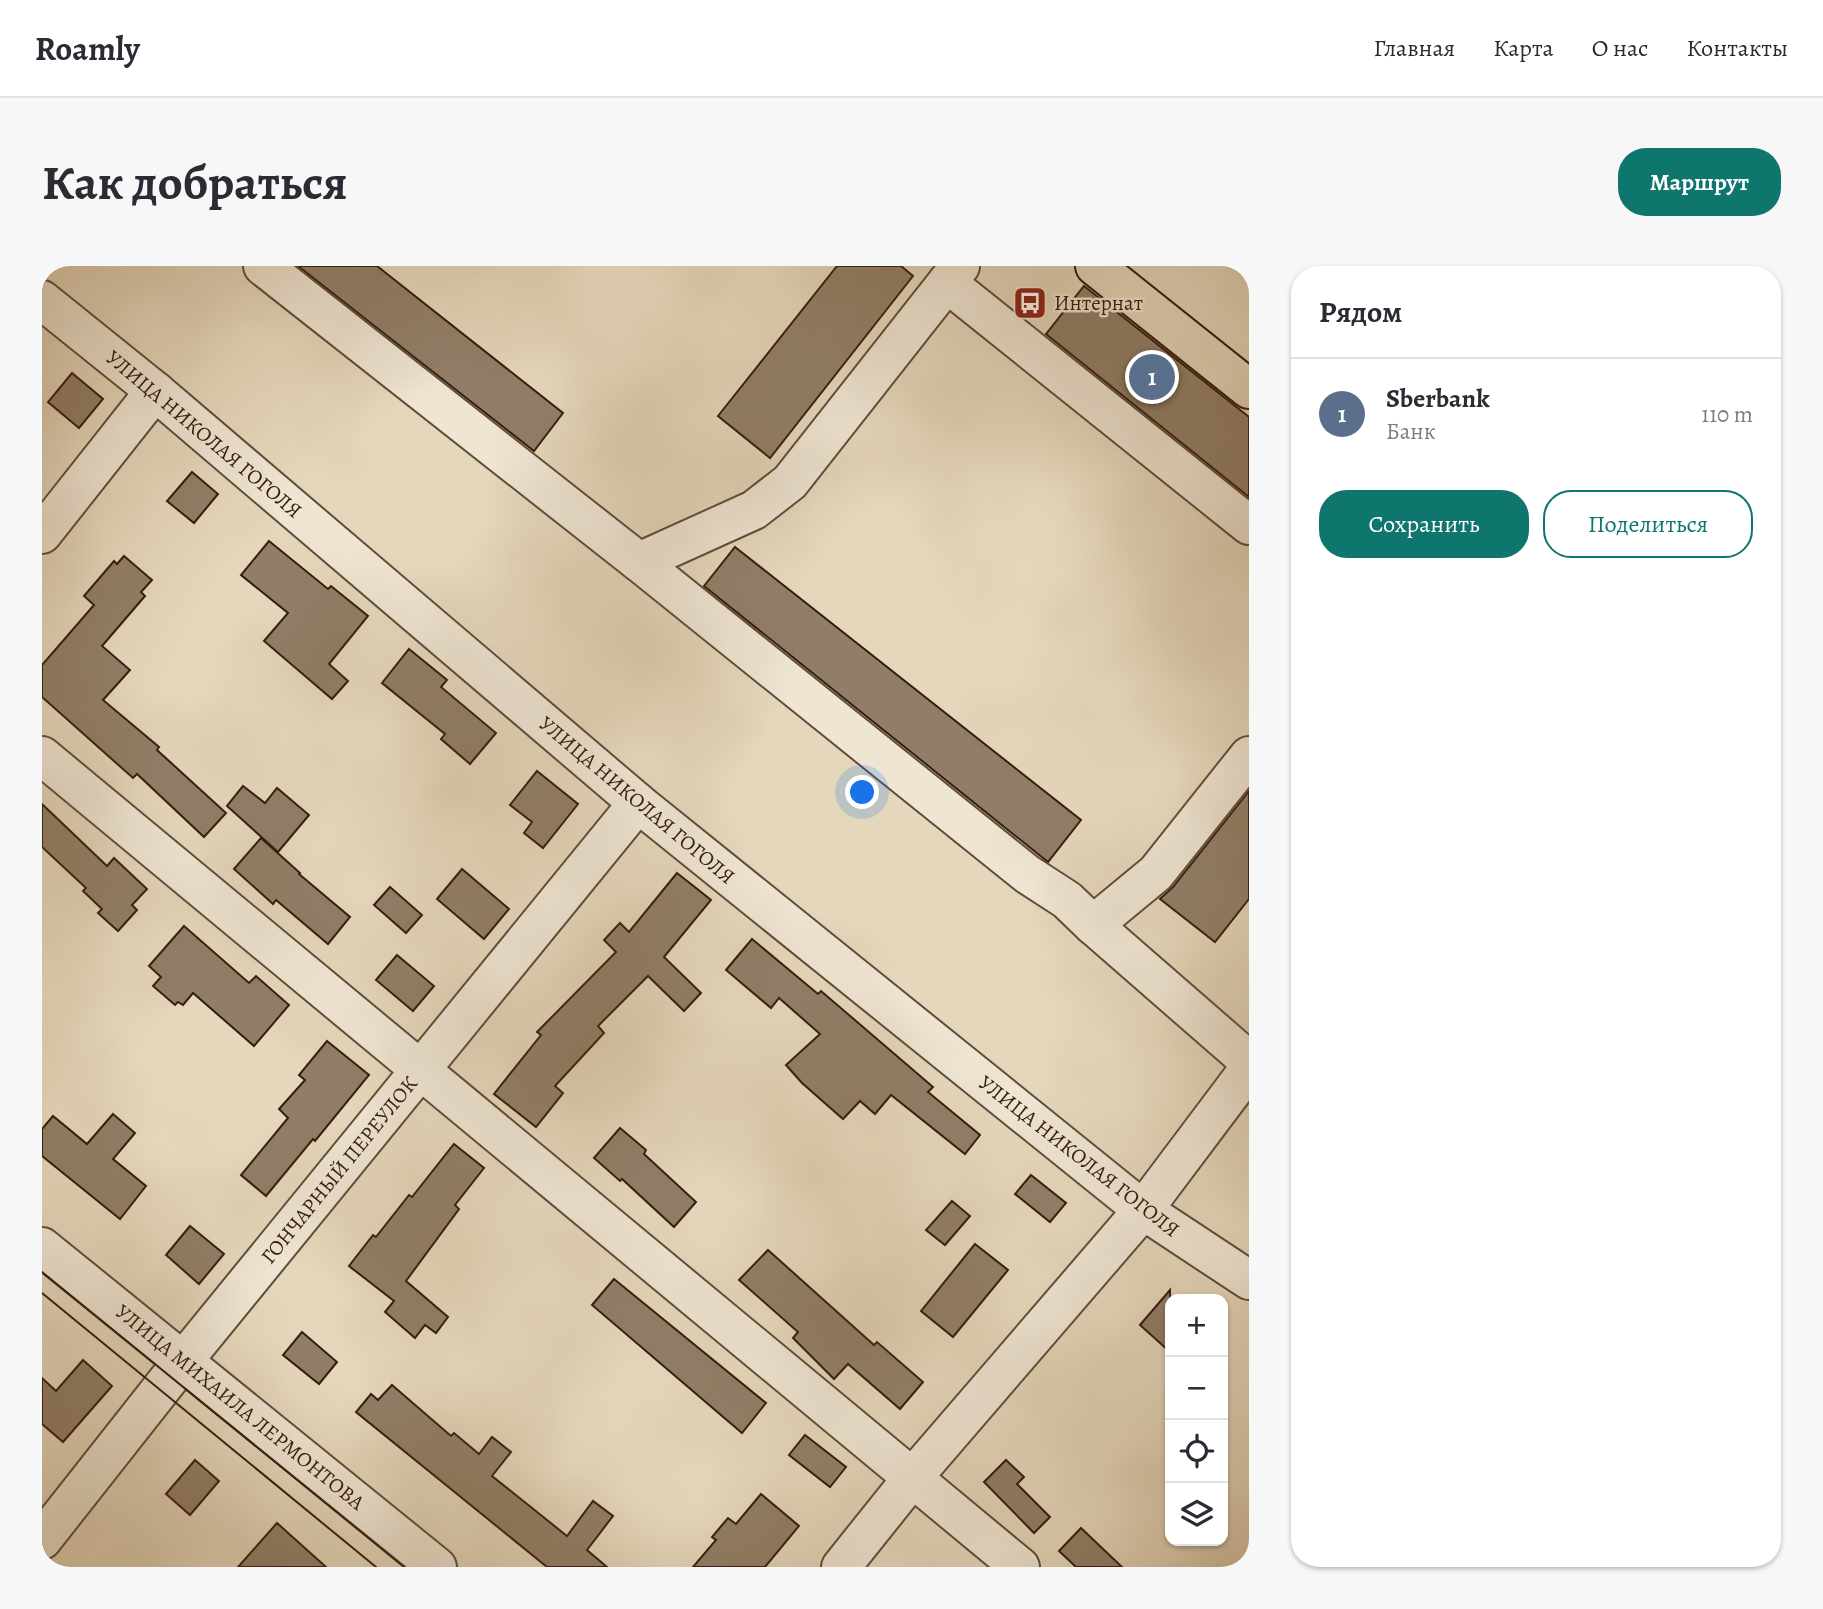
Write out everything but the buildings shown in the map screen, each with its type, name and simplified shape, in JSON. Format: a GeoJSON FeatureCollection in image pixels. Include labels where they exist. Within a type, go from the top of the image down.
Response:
{"type":"FeatureCollection","features":[{"type":"Feature","properties":{"kind":"main road"},"geometry":{"type":"LineString","coordinates":[[1095,266],[1249,388]]}},
{"type":"Feature","properties":{"kind":"street"},"geometry":{"type":"LineString","coordinates":[[263,266],[639,562],[1016,866],[1067,900],[1249,1060]]}},
{"type":"Feature","properties":{"kind":"street"},"geometry":{"type":"LineString","coordinates":[[639,562],[754,510],[790,482],[954,274],[1249,525]]}},
{"type":"Feature","properties":{"kind":"street","name":"УЛИЦА НИКОЛАЯ ГОГОЛЯ"},"geometry":{"type":"LineString","coordinates":[[42,300],[155,391],[638,803],[1143,1210],[1249,1280]]}},
{"type":"Feature","properties":{"kind":"street"},"geometry":{"type":"LineString","coordinates":[[42,534],[155,391]]}},
{"type":"Feature","properties":{"kind":"street"},"geometry":{"type":"LineString","coordinates":[[42,756],[1020,1567]]}},
{"type":"Feature","properties":{"kind":"street"},"geometry":{"type":"LineString","coordinates":[[1093,925],[1156,873],[1249,756]]}},
{"type":"Feature","properties":{"kind":"street","name":"ГОНЧАРНЫЙ ПЕРЕУЛОК"},"geometry":{"type":"LineString","coordinates":[[42,1540],[183,1361],[638,803]]}},
{"type":"Feature","properties":{"kind":"street"},"geometry":{"type":"LineString","coordinates":[[841,1567],[913,1477],[1143,1210],[1249,1069]]}},
{"type":"Feature","properties":{"kind":"street","name":"УЛИЦА МИХАИЛА ЛЕРМОНТОВА"},"geometry":{"type":"LineString","coordinates":[[42,1247],[437,1567]]}},
{"type":"Feature","properties":{"kind":"tram line"},"geometry":{"type":"LineString","coordinates":[[42,1272],[404,1567]]}},
{"type":"Feature","properties":{"kind":"tram line"},"geometry":{"type":"LineString","coordinates":[[42,1293],[376,1567]]}},
{"type":"Feature","properties":{"kind":"place","name":"Интернат"},"geometry":{"type":"Point","coordinates":[1030,303]}},
{"type":"Feature","properties":{"kind":"place","name":"Sberbank"},"geometry":{"type":"Point","coordinates":[1152,377]}}]}
